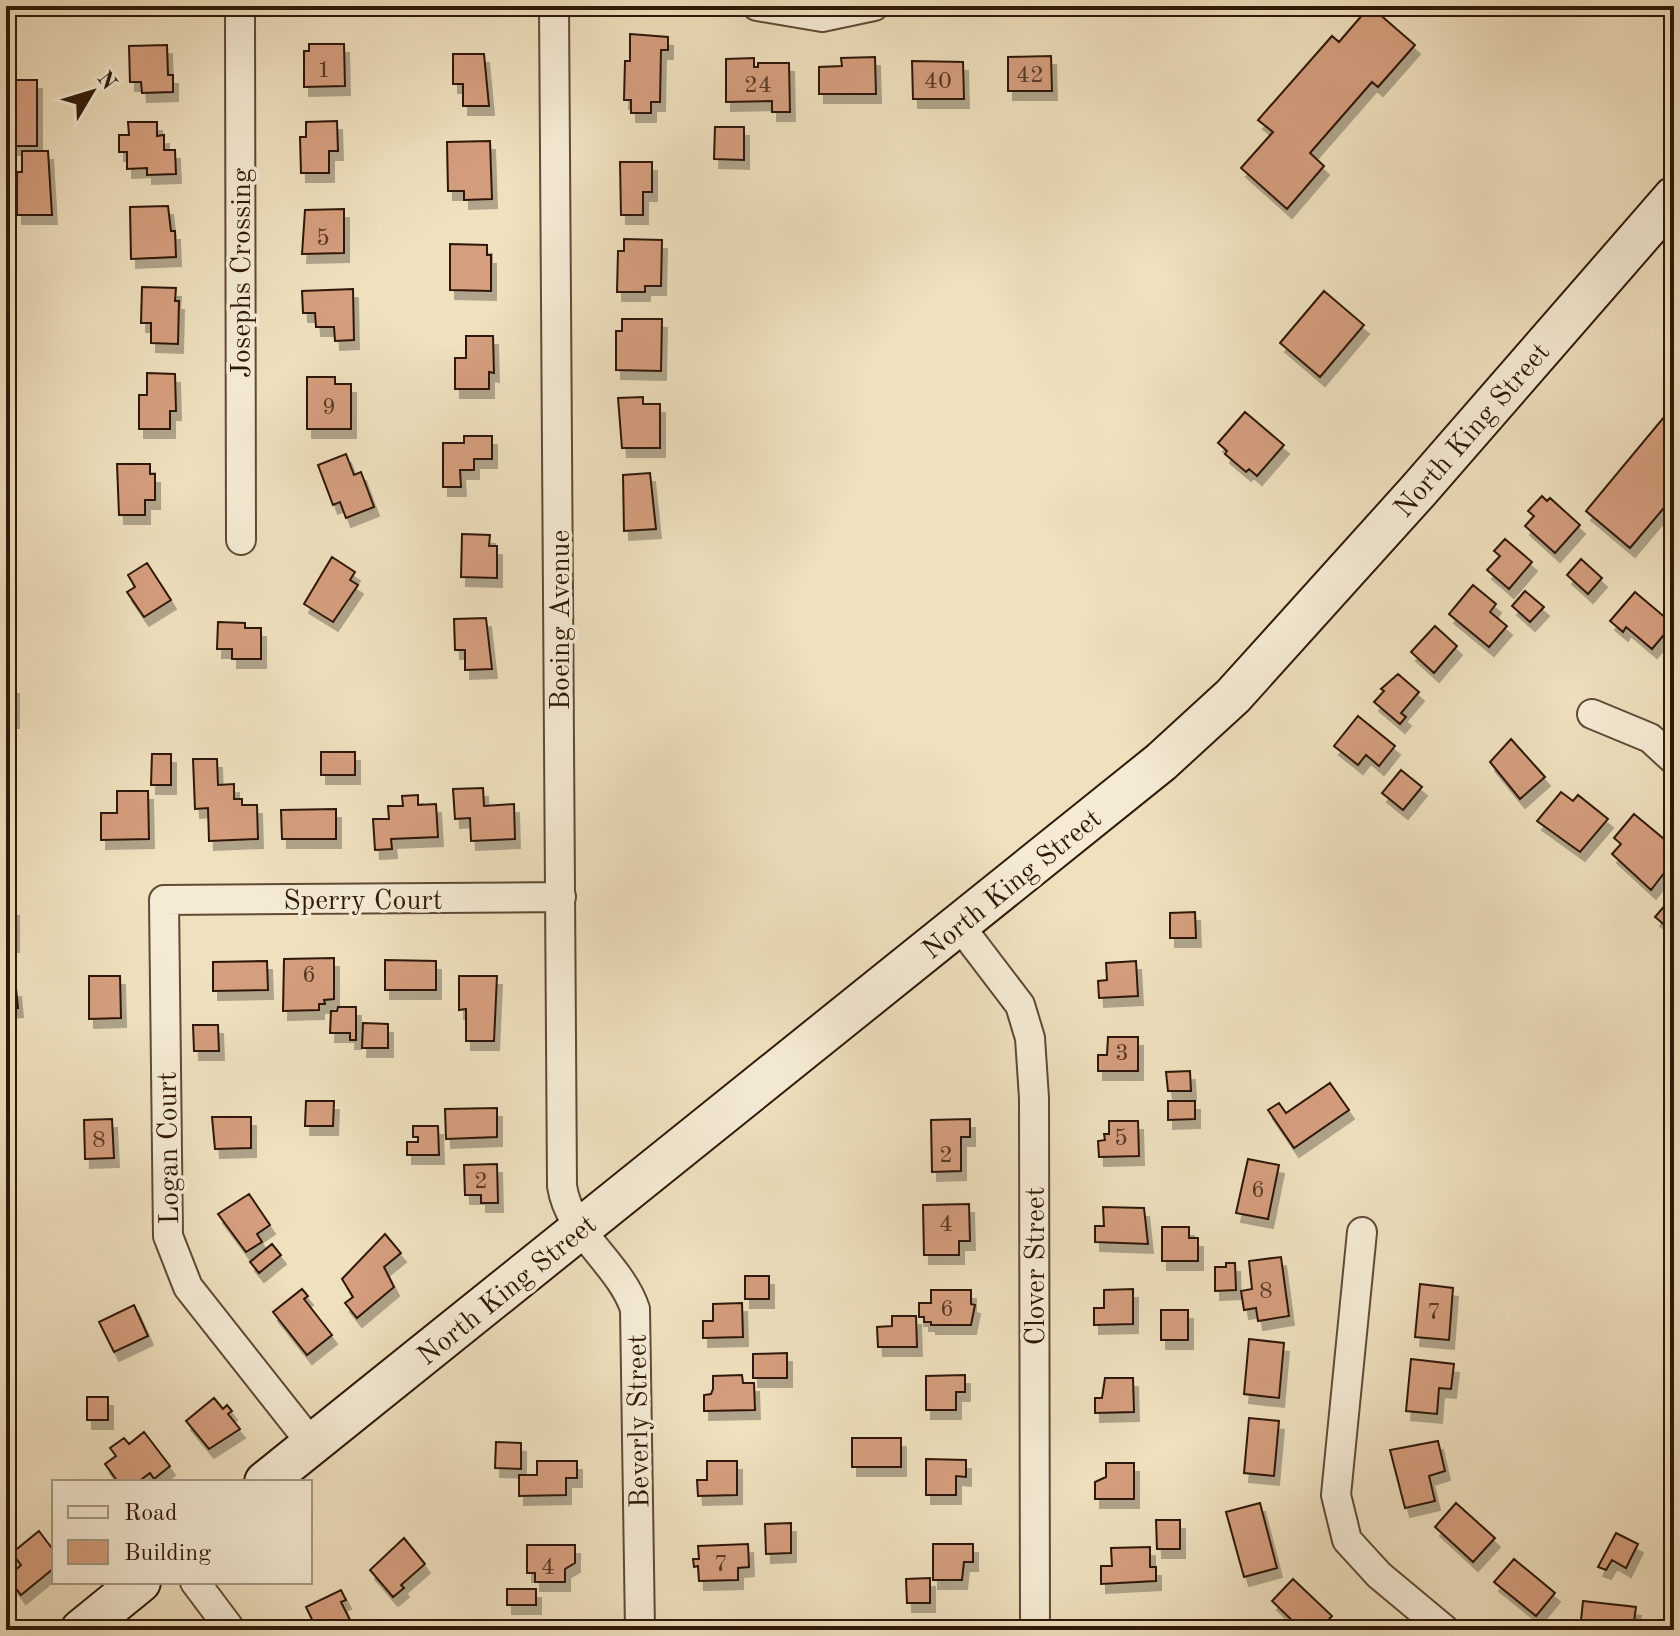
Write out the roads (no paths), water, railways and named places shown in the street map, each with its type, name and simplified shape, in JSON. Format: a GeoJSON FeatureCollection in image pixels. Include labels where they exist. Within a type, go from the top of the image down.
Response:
{"type":"FeatureCollection","features":[{"type":"Feature","properties":{"kind":"main road","name":"North King Street"},"geometry":{"type":"LineString","coordinates":[[267,1480],[1161,762],[1233,696],[1418,491],[1674,197]]}},
{"type":"Feature","properties":{"kind":"main road"},"geometry":{"type":"LineString","coordinates":[[81,1630],[138,1584]]}},
{"type":"Feature","properties":{"kind":"street","name":"Josephs Crossing"},"geometry":{"type":"LineString","coordinates":[[240,6],[241,540]]}},
{"type":"Feature","properties":{"kind":"street","name":"Boeing Avenue"},"geometry":{"type":"LineString","coordinates":[[554,6],[562,1186],[567,1207],[582,1228]]}},
{"type":"Feature","properties":{"kind":"street"},"geometry":{"type":"LineString","coordinates":[[757,6],[822,17],[874,6]]}},
{"type":"Feature","properties":{"kind":"street"},"geometry":{"type":"LineString","coordinates":[[1592,714],[1650,738],[1674,760]]}},
{"type":"Feature","properties":{"kind":"street","name":"Sperry Court"},"geometry":{"type":"LineString","coordinates":[[164,900],[561,897]]}},
{"type":"Feature","properties":{"kind":"street","name":"Logan Court"},"geometry":{"type":"LineString","coordinates":[[164,900],[168,1236],[188,1287],[312,1444]]}},
{"type":"Feature","properties":{"kind":"street","name":"Clover Street"},"geometry":{"type":"LineString","coordinates":[[959,925],[1020,1005],[1030,1038],[1034,1098],[1035,1630]]}},
{"type":"Feature","properties":{"kind":"street","name":"Beverly Street"},"geometry":{"type":"LineString","coordinates":[[582,1228],[623,1283],[637,1322],[640,1630]]}},
{"type":"Feature","properties":{"kind":"street"},"geometry":{"type":"LineString","coordinates":[[1362,1232],[1336,1495],[1347,1540],[1379,1575],[1445,1630]]}},
{"type":"Feature","properties":{"kind":"street"},"geometry":{"type":"LineString","coordinates":[[196,1584],[231,1630]]}}]}
